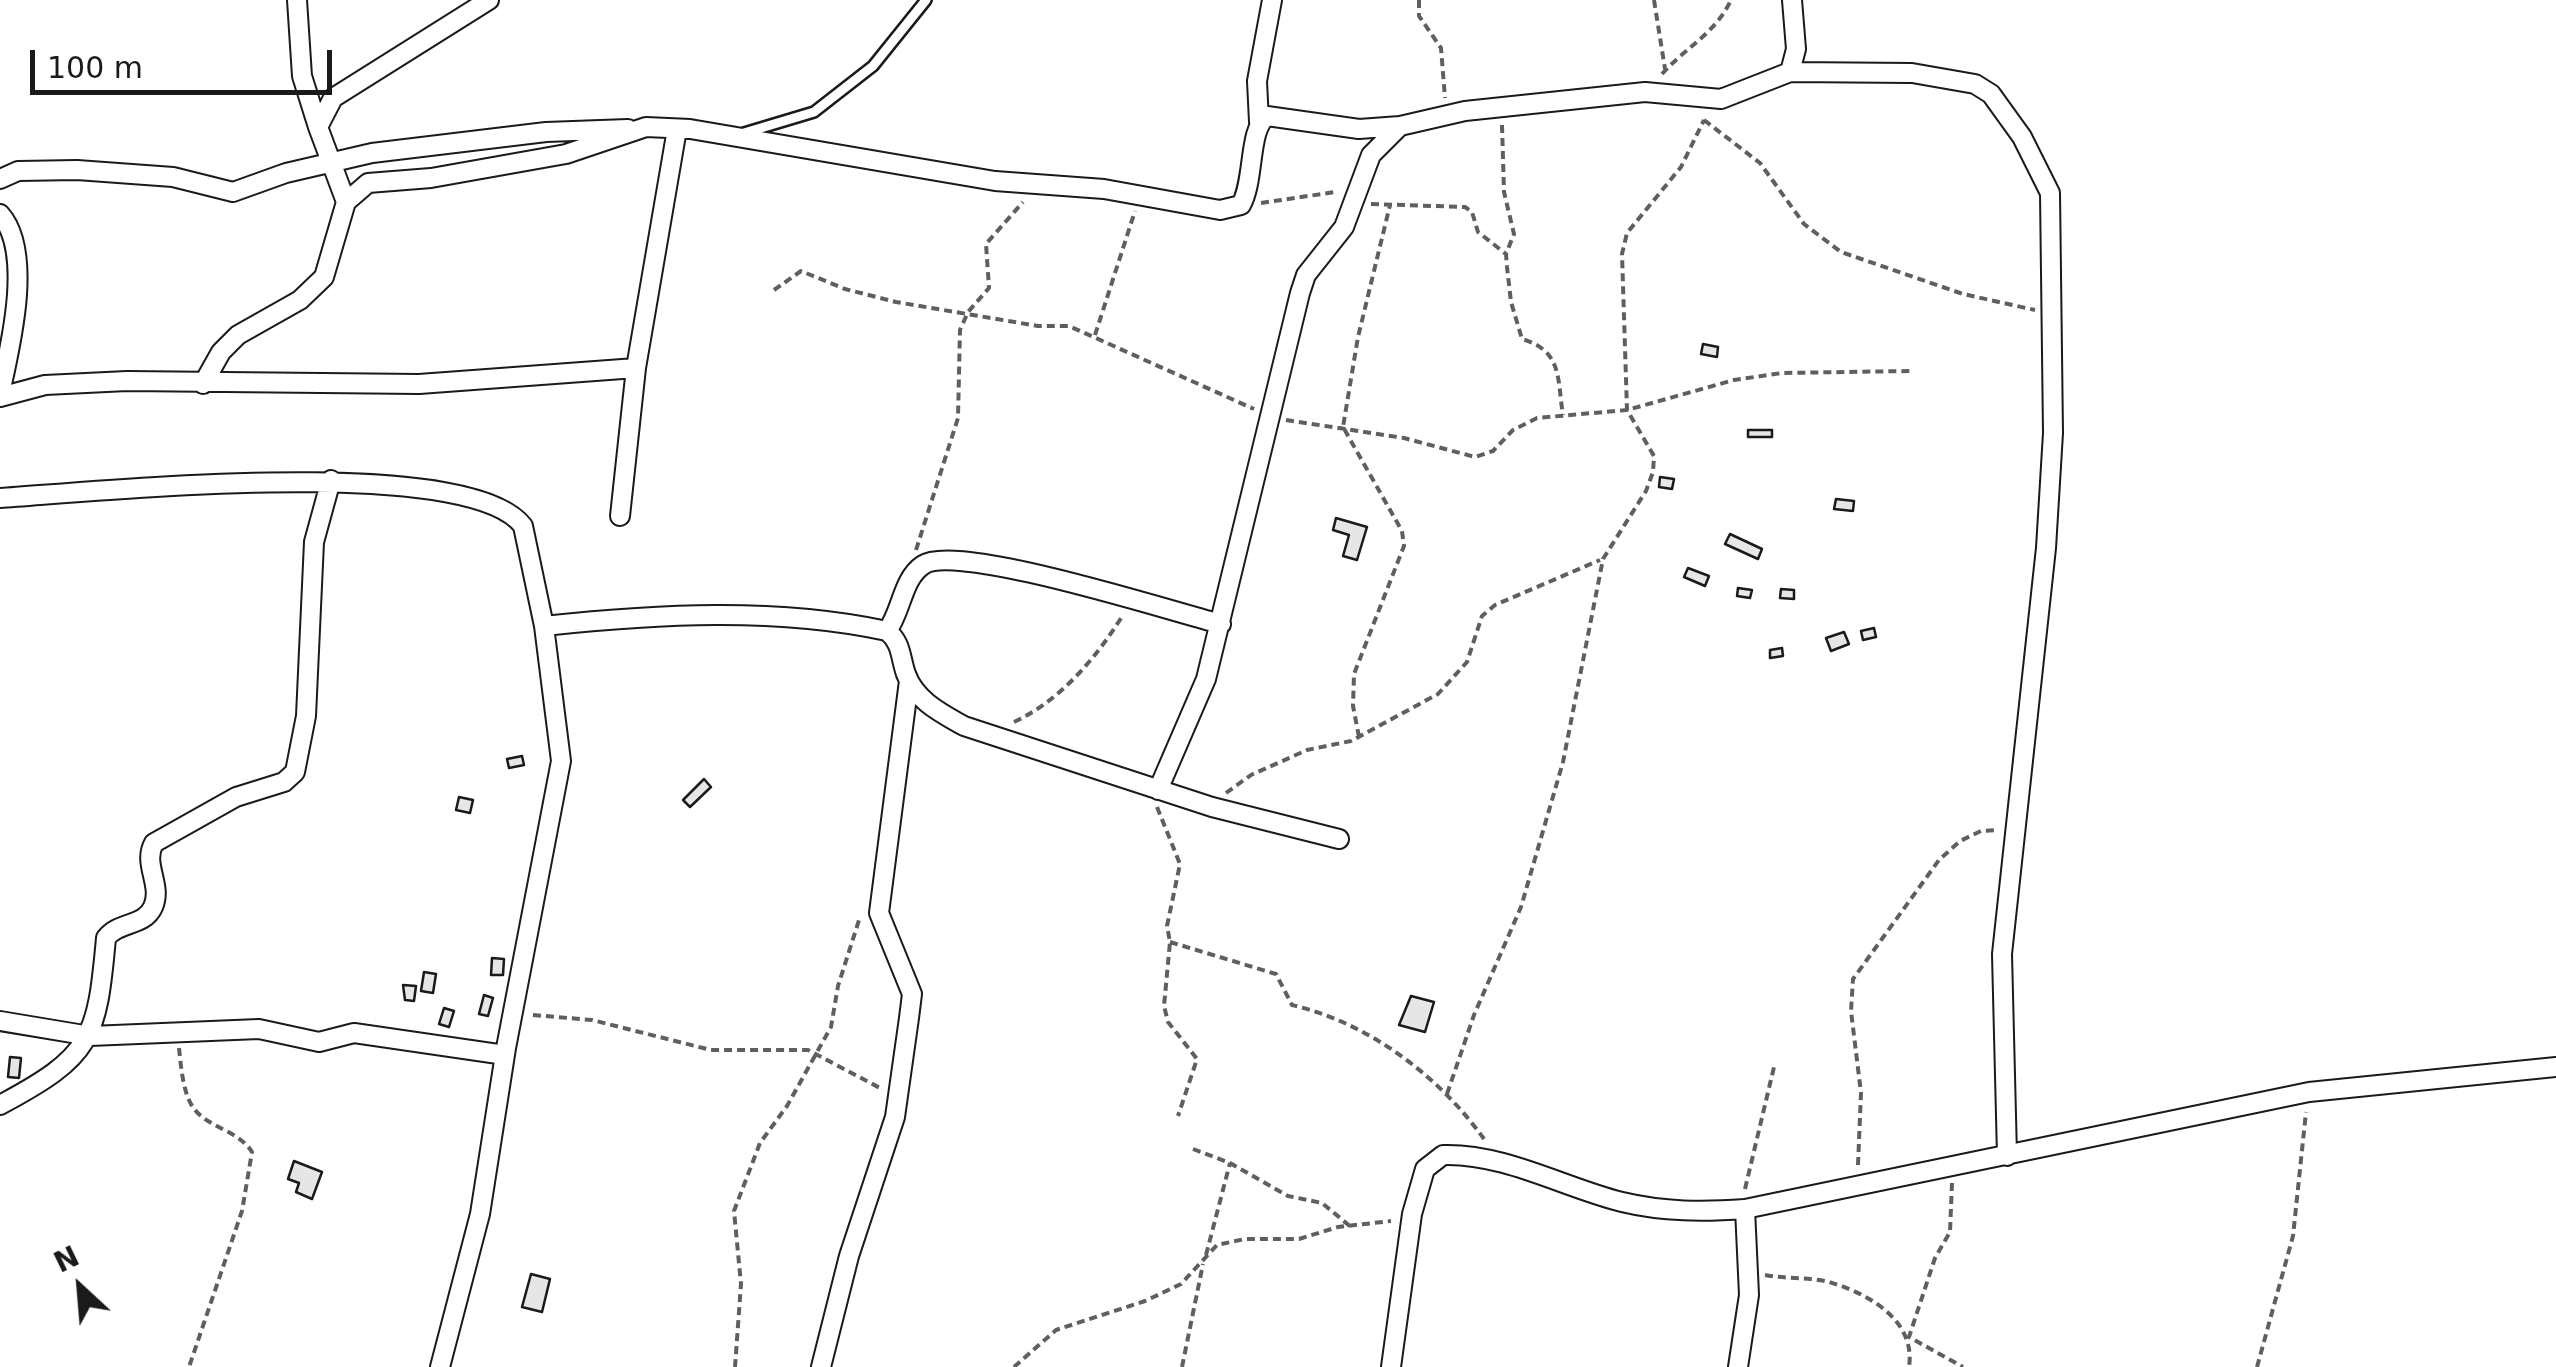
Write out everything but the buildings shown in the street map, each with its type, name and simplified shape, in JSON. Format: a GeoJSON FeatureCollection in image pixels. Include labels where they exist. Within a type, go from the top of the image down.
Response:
{"type":"FeatureCollection","features":[{"type":"Feature","properties":{"kind":"street"},"geometry":{"type":"LineString","coordinates":[[297,0],[302,76],[346,202]]}},
{"type":"Feature","properties":{"kind":"street"},"geometry":{"type":"LineString","coordinates":[[318,126],[333,98],[489,0]]}},
{"type":"Feature","properties":{"kind":"street"},"geometry":{"type":"LineString","coordinates":[[0,179],[18,171],[96,172],[173,177],[233,192],[286,173],[422,146],[546,132],[677,129],[995,180],[1220,210],[1241,205],[1248,192],[1259,122],[1258,82],[1272,0]]}},
{"type":"Feature","properties":{"kind":"street"},"geometry":{"type":"LineString","coordinates":[[1790,72],[1796,49],[1792,0]]}},
{"type":"Feature","properties":{"kind":"street"},"geometry":{"type":"LineString","coordinates":[[1259,122],[1274,115],[1360,129],[1400,126],[1496,108],[1645,92],[1721,100],[1790,72],[1912,72],[1975,84],[1991,94],[2022,137],[2050,194],[2053,315],[2046,548],[2002,954],[2007,1156]]}},
{"type":"Feature","properties":{"kind":"street"},"geometry":{"type":"LineString","coordinates":[[1155,789],[1206,679],[1306,275],[1344,227],[1371,155],[1400,126]]}},
{"type":"Feature","properties":{"kind":"street"},"geometry":{"type":"LineString","coordinates":[[203,384],[221,352],[238,335],[300,300],[324,278],[346,202],[368,183],[431,178],[566,154],[634,129]]}},
{"type":"Feature","properties":{"kind":"street"},"geometry":{"type":"LineString","coordinates":[[620,516],[636,368],[677,129]]}},
{"type":"Feature","properties":{"kind":"street"},"geometry":{"type":"LineString","coordinates":[[0,214],[11,234],[16,324],[0,395],[44,386],[126,381],[419,384],[636,368]]}},
{"type":"Feature","properties":{"kind":"street"},"geometry":{"type":"LineString","coordinates":[[0,498],[331,480],[489,503],[515,515],[523,526],[544,626],[561,762],[505,1055],[480,1214],[440,1367]]}},
{"type":"Feature","properties":{"kind":"street"},"geometry":{"type":"LineString","coordinates":[[0,1105],[58,1072],[90,1036],[99,1009],[106,938],[122,926],[146,918],[153,908],[156,894],[149,858],[154,843],[236,798],[284,782],[294,772],[306,716],[314,542],[331,480]]}},
{"type":"Feature","properties":{"kind":"street"},"geometry":{"type":"LineString","coordinates":[[887,631],[902,610],[913,575],[934,560],[952,558],[1222,624]]}},
{"type":"Feature","properties":{"kind":"street"},"geometry":{"type":"LineString","coordinates":[[544,626],[730,616],[802,619],[887,631],[902,652],[909,681],[878,913],[912,994],[898,1098],[849,1256],[821,1367]]}},
{"type":"Feature","properties":{"kind":"street"},"geometry":{"type":"LineString","coordinates":[[909,681],[931,707],[986,734],[1212,807],[1338,839]]}},
{"type":"Feature","properties":{"kind":"street"},"geometry":{"type":"LineString","coordinates":[[0,1021],[90,1036],[259,1028],[320,1042],[354,1033],[505,1055]]}},
{"type":"Feature","properties":{"kind":"street"},"geometry":{"type":"LineString","coordinates":[[1391,1367],[1412,1214],[1426,1169],[1443,1156],[1506,1166],[1623,1202],[1687,1213],[1745,1209],[2309,1092],[2431,1076],[2556,1067]]}},
{"type":"Feature","properties":{"kind":"street"},"geometry":{"type":"LineString","coordinates":[[1738,1367],[1750,1262],[1745,1209]]}},
{"type":"Feature","properties":{"kind":"lane"},"geometry":{"type":"LineString","coordinates":[[732,136],[814,112],[873,66],[926,0]]}},
{"type":"Feature","properties":{"kind":"path"},"geometry":{"type":"LineString","coordinates":[[1419,0],[1420,16],[1441,48],[1450,114]]}},
{"type":"Feature","properties":{"kind":"path"},"geometry":{"type":"LineString","coordinates":[[1654,0],[1665,70]]}},
{"type":"Feature","properties":{"kind":"path"},"geometry":{"type":"LineString","coordinates":[[1645,92],[1692,44],[1710,34],[1731,0]]}},
{"type":"Feature","properties":{"kind":"path"},"geometry":{"type":"LineString","coordinates":[[1496,108],[1502,127],[1504,192],[1514,234],[1506,254],[1518,330],[1522,339],[1540,344],[1554,360],[1562,415]]}},
{"type":"Feature","properties":{"kind":"path"},"geometry":{"type":"LineString","coordinates":[[1447,1094],[1474,1014],[1522,907],[1564,762],[1603,559],[1646,491],[1653,472],[1654,456],[1627,410],[1622,254],[1627,233],[1680,167],[1704,120],[1760,163],[1804,224],[1840,252],[1963,294],[2053,315]]}},
{"type":"Feature","properties":{"kind":"path"},"geometry":{"type":"LineString","coordinates":[[913,575],[917,536],[951,452],[958,418],[960,330],[968,312],[989,288],[986,244],[1042,184]]}},
{"type":"Feature","properties":{"kind":"path"},"geometry":{"type":"LineString","coordinates":[[1241,205],[1354,196],[1390,206],[1424,202],[1465,207],[1472,212],[1478,232],[1506,254]]}},
{"type":"Feature","properties":{"kind":"path"},"geometry":{"type":"LineString","coordinates":[[1095,336],[1140,197]]}},
{"type":"Feature","properties":{"kind":"path"},"geometry":{"type":"LineString","coordinates":[[1360,736],[1353,706],[1354,674],[1404,546],[1396,520],[1343,427],[1358,336],[1390,206]]}},
{"type":"Feature","properties":{"kind":"path"},"geometry":{"type":"LineString","coordinates":[[774,290],[801,272],[896,302],[1038,326],[1069,326],[1272,418],[1343,427],[1475,456],[1493,451],[1513,430],[1537,418],[1627,410],[1734,380],[1782,373],[1910,371]]}},
{"type":"Feature","properties":{"kind":"path"},"geometry":{"type":"LineString","coordinates":[[1212,807],[1251,775],[1307,750],[1329,749],[1360,736],[1438,694],[1466,662],[1482,616],[1495,605],[1603,559]]}},
{"type":"Feature","properties":{"kind":"path"},"geometry":{"type":"LineString","coordinates":[[986,734],[1052,701],[1107,640],[1132,600]]}},
{"type":"Feature","properties":{"kind":"path"},"geometry":{"type":"LineString","coordinates":[[1155,789],[1180,864],[1167,926],[1170,942],[1164,1006],[1168,1022],[1197,1059],[1178,1116]]}},
{"type":"Feature","properties":{"kind":"path"},"geometry":{"type":"LineString","coordinates":[[1857,1185],[1861,1093],[1851,1011],[1853,979],[1938,860],[1981,830],[2014,830]]}},
{"type":"Feature","properties":{"kind":"path"},"geometry":{"type":"LineString","coordinates":[[735,1367],[742,1284],[734,1212],[760,1142],[788,1106],[831,1028],[863,904],[880,884]]}},
{"type":"Feature","properties":{"kind":"path"},"geometry":{"type":"LineString","coordinates":[[1170,942],[1276,974],[1292,1005],[1318,1011],[1381,1044],[1447,1094],[1506,1166]]}},
{"type":"Feature","properties":{"kind":"path"},"geometry":{"type":"LineString","coordinates":[[513,1012],[592,1020],[699,1048],[816,1053],[898,1098]]}},
{"type":"Feature","properties":{"kind":"path"},"geometry":{"type":"LineString","coordinates":[[178,1033],[188,1096],[196,1111],[252,1152],[242,1211],[189,1367]]}},
{"type":"Feature","properties":{"kind":"path"},"geometry":{"type":"LineString","coordinates":[[1745,1209],[1745,1188],[1774,1067]]}},
{"type":"Feature","properties":{"kind":"path"},"geometry":{"type":"LineString","coordinates":[[2257,1367],[2293,1236],[2309,1092]]}},
{"type":"Feature","properties":{"kind":"path"},"geometry":{"type":"LineString","coordinates":[[1193,1149],[1230,1163],[1288,1196],[1322,1203],[1352,1226]]}},
{"type":"Feature","properties":{"kind":"path"},"geometry":{"type":"LineString","coordinates":[[1182,1367],[1191,1305],[1230,1163]]}},
{"type":"Feature","properties":{"kind":"path"},"geometry":{"type":"LineString","coordinates":[[1909,1367],[1909,1336],[1936,1258],[1950,1232],[1952,1166]]}},
{"type":"Feature","properties":{"kind":"path"},"geometry":{"type":"LineString","coordinates":[[1014,1367],[1056,1330],[1145,1301],[1181,1284],[1218,1245],[1299,1239],[1412,1214]]}},
{"type":"Feature","properties":{"kind":"path"},"geometry":{"type":"LineString","coordinates":[[1750,1262],[1766,1275],[1826,1281],[1853,1292],[1902,1323],[1909,1336],[1964,1367]]}}]}
